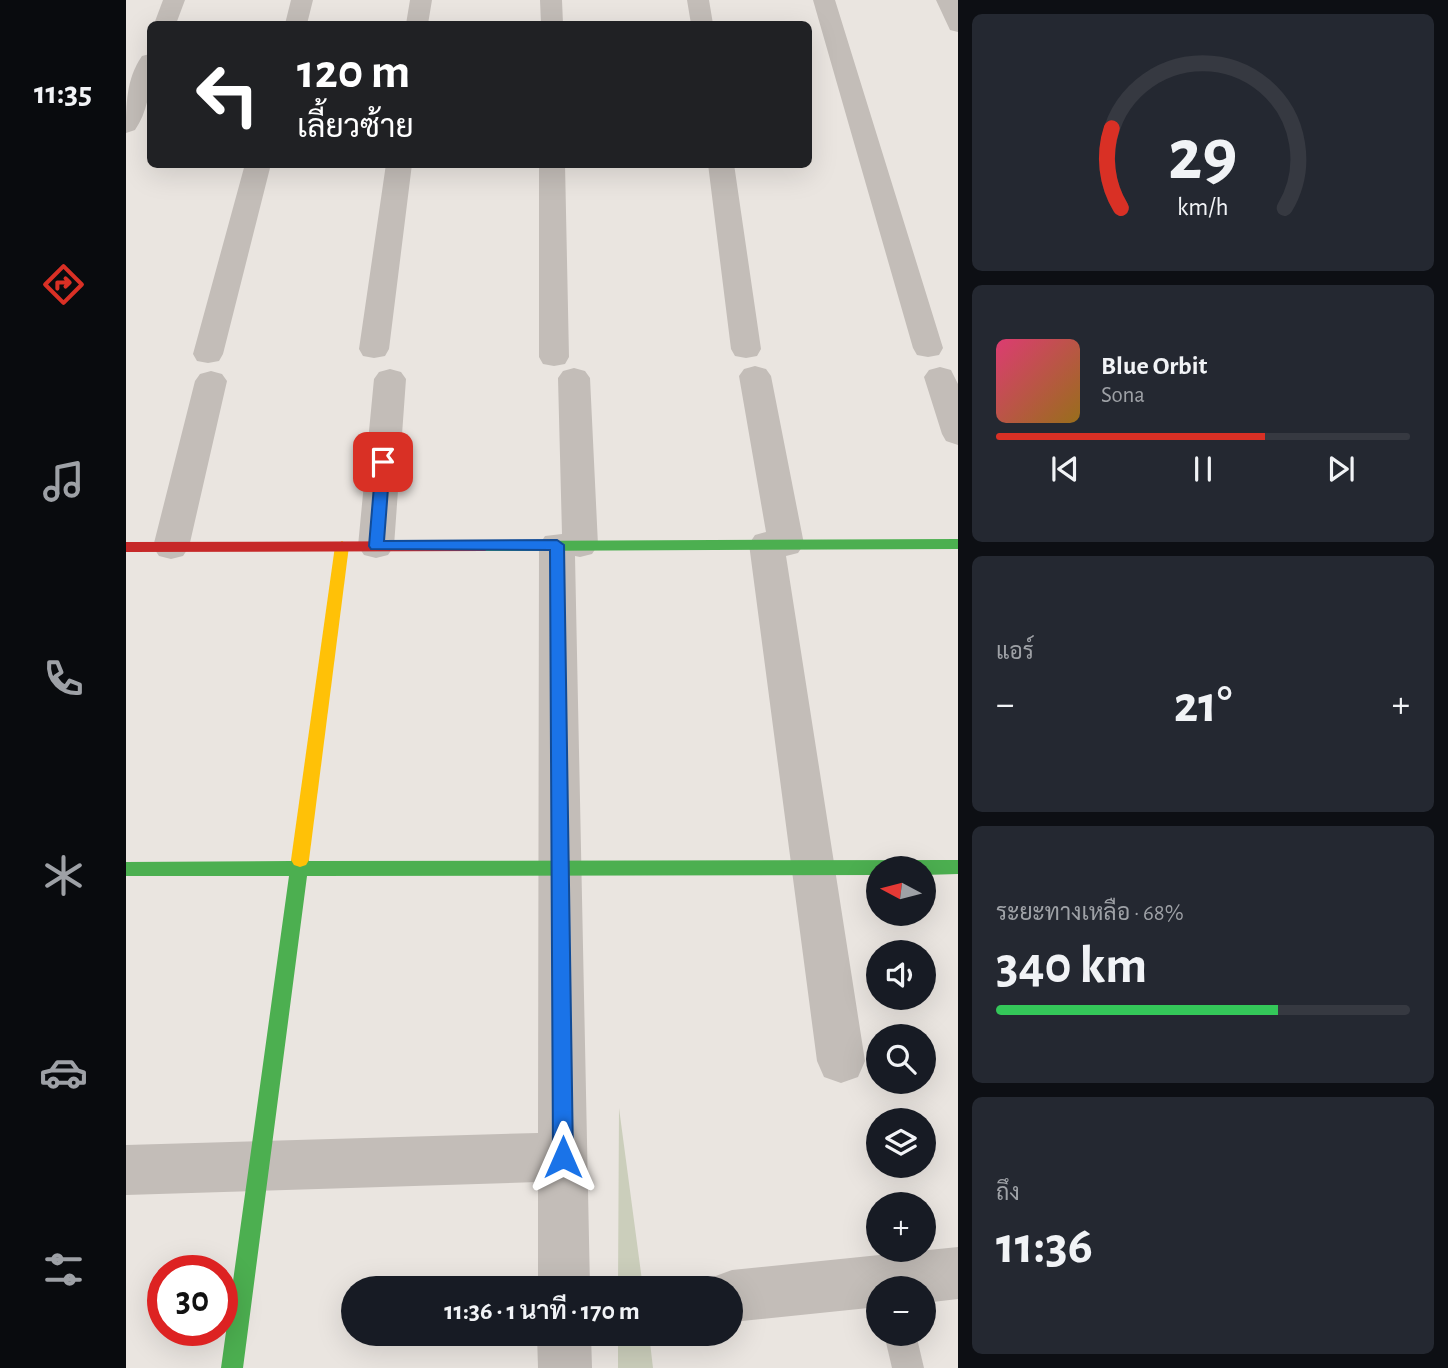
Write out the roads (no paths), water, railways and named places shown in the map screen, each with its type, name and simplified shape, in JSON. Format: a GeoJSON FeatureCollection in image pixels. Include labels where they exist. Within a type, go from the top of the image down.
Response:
{"type":"FeatureCollection","features":[{"type":"Feature","properties":{"kind":"street"},"geometry":{"type":"LineString","coordinates":[[166,21],[174,0]]}},
{"type":"Feature","properties":{"kind":"street"},"geometry":{"type":"LineString","coordinates":[[297,21],[302,0]]}},
{"type":"Feature","properties":{"kind":"street"},"geometry":{"type":"LineString","coordinates":[[418,21],[421,0]]}},
{"type":"Feature","properties":{"kind":"street"},"geometry":{"type":"LineString","coordinates":[[551,0],[552,21]]}},
{"type":"Feature","properties":{"kind":"street"},"geometry":{"type":"LineString","coordinates":[[698,0],[702,21]]}},
{"type":"Feature","properties":{"kind":"street"},"geometry":{"type":"LineString","coordinates":[[824,0],[928,348]]}},
{"type":"Feature","properties":{"kind":"street"},"geometry":{"type":"LineString","coordinates":[[947,0],[958,25]]}},
{"type":"Feature","properties":{"kind":"street"},"geometry":{"type":"LineString","coordinates":[[126,125],[147,69]]}},
{"type":"Feature","properties":{"kind":"street"},"geometry":{"type":"LineString","coordinates":[[171,547],[209,367],[257,168]]}},
{"type":"Feature","properties":{"kind":"street"},"geometry":{"type":"LineString","coordinates":[[374,349],[398,168]]}},
{"type":"Feature","properties":{"kind":"street"},"geometry":{"type":"LineString","coordinates":[[552,168],[564,368],[569,545],[560,868],[564,1276]]}},
{"type":"Feature","properties":{"kind":"street"},"geometry":{"type":"LineString","coordinates":[[721,168],[776,544],[813,868],[841,1061]]}},
{"type":"Feature","properties":{"kind":"street"},"geometry":{"type":"LineString","coordinates":[[940,377],[958,435]]}},
{"type":"Feature","properties":{"kind":"street"},"geometry":{"type":"LineString","coordinates":[[376,546],[390,379]]}},
{"type":"Feature","properties":{"kind":"street"},"geometry":{"type":"LineString","coordinates":[[127,550],[171,547],[958,544]]}},
{"type":"Feature","properties":{"kind":"street"},"geometry":{"type":"LineString","coordinates":[[232,1368],[342,546]]}},
{"type":"Feature","properties":{"kind":"street"},"geometry":{"type":"LineString","coordinates":[[126,869],[958,867]]}},
{"type":"Feature","properties":{"kind":"street"},"geometry":{"type":"LineString","coordinates":[[126,1170],[563,1157]]}},
{"type":"Feature","properties":{"kind":"street"},"geometry":{"type":"LineString","coordinates":[[936,1276],[958,1273]]}},
{"type":"Feature","properties":{"kind":"street"},"geometry":{"type":"LineString","coordinates":[[743,1295],[866,1286]]}},
{"type":"Feature","properties":{"kind":"street"},"geometry":{"type":"LineString","coordinates":[[564,1346],[565,1368]]}},
{"type":"Feature","properties":{"kind":"lane"},"geometry":{"type":"LineString","coordinates":[[903,1346],[908,1368]]}}]}
